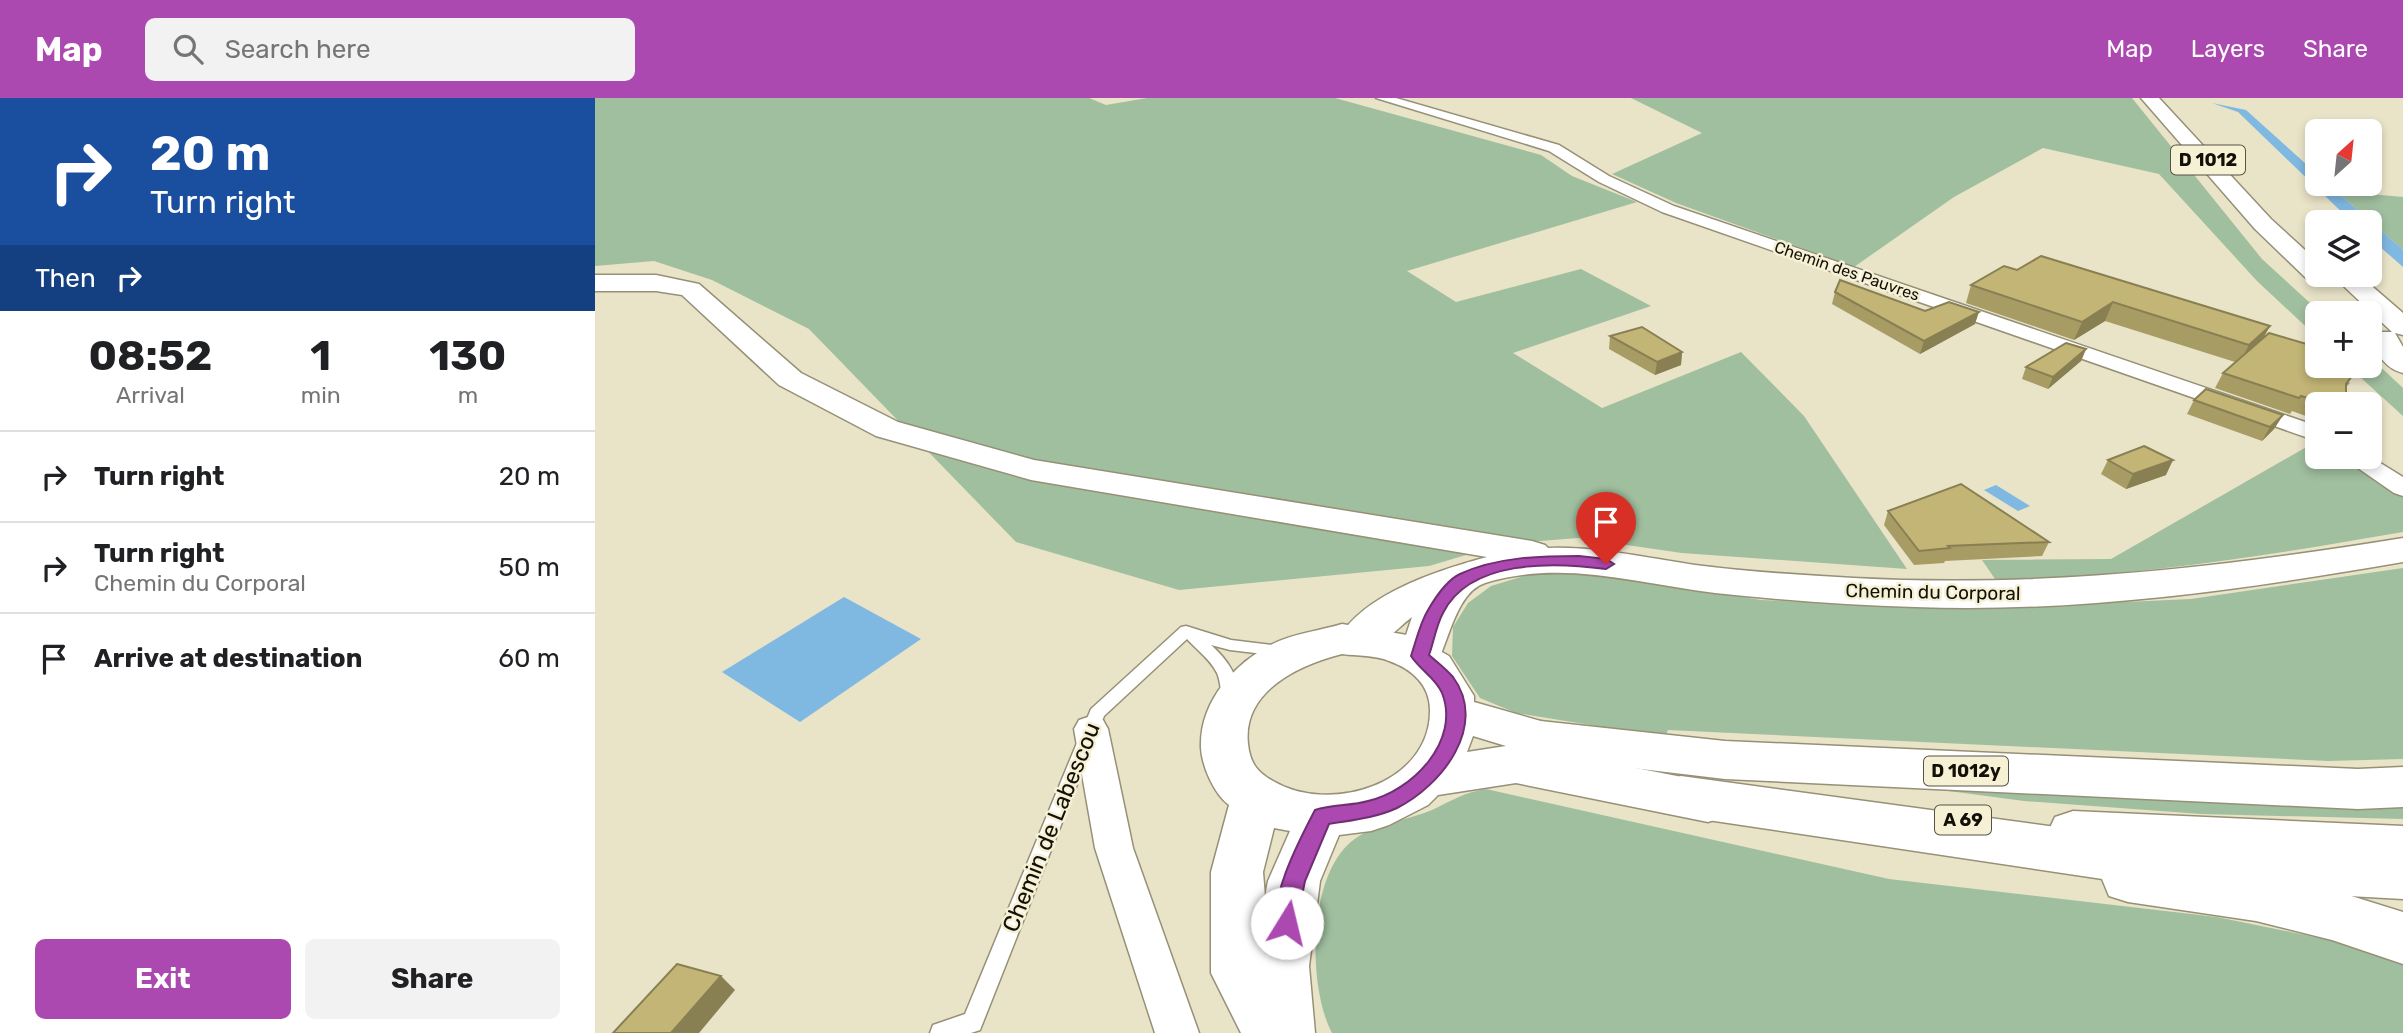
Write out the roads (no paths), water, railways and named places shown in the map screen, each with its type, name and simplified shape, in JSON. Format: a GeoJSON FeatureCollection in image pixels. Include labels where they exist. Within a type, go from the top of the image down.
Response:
{"type":"FeatureCollection","features":[{"type":"Feature","properties":{"kind":"main road","name":"D 1012"},"geometry":{"type":"LineString","coordinates":[[2150,98],[2263,224],[2305,264]]}},
{"type":"Feature","properties":{"kind":"main road","name":"D 1012"},"geometry":{"type":"LineString","coordinates":[[2172,98],[2251,186],[2305,238]]}},
{"type":"Feature","properties":{"kind":"main road"},"geometry":{"type":"LineString","coordinates":[[595,283],[656,283],[690,289],[789,379],[887,429],[1018,466],[1579,561]]}},
{"type":"Feature","properties":{"kind":"main road","name":"D 1012"},"geometry":{"type":"LineString","coordinates":[[2330,287],[2345,301]]}},
{"type":"Feature","properties":{"kind":"main road"},"geometry":{"type":"LineString","coordinates":[[2353,287],[2390,335],[2393,355],[2403,364]]}},
{"type":"Feature","properties":{"kind":"main road","name":"Chemin du Corporal"},"geometry":{"type":"LineString","coordinates":[[1359,639],[1408,601],[1464,578],[1535,562],[1579,561],[1796,587],[1990,595],[2157,586],[2290,569],[2403,550]]}},
{"type":"Feature","properties":{"kind":"main road"},"geometry":{"type":"LineString","coordinates":[[1420,656],[1434,613],[1464,578]]}},
{"type":"Feature","properties":{"kind":"main road"},"geometry":{"type":"LineString","coordinates":[[1359,639],[1391,644],[1420,656],[1446,681],[1456,714],[1450,747],[1427,777],[1411,791],[1369,810],[1322,816],[1298,813],[1256,797],[1236,778],[1224,754],[1223,729],[1230,704],[1249,679],[1292,651],[1325,641],[1359,639]]}},
{"type":"Feature","properties":{"kind":"main road"},"geometry":{"type":"LineString","coordinates":[[1456,714],[1531,738]]}},
{"type":"Feature","properties":{"kind":"main road","name":"D 1012y"},"geometry":{"type":"LineString","coordinates":[[1531,738],[1725,760],[2344,788],[2403,787]]}},
{"type":"Feature","properties":{"kind":"main road","name":"A 69"},"geometry":{"type":"LineString","coordinates":[[1531,738],[1695,778],[1927,817],[2114,836],[2403,848]]}},
{"type":"Feature","properties":{"kind":"main road"},"geometry":{"type":"LineString","coordinates":[[1427,777],[1516,764],[1681,796]]}},
{"type":"Feature","properties":{"kind":"main road","name":"A 69"},"geometry":{"type":"LineString","coordinates":[[1681,796],[2136,861],[2403,876]]}},
{"type":"Feature","properties":{"kind":"main road","name":"A 69"},"geometry":{"type":"LineString","coordinates":[[1681,796],[1944,853],[2256,897],[2332,915],[2403,938]]}},
{"type":"Feature","properties":{"kind":"main road"},"geometry":{"type":"LineString","coordinates":[[1256,797],[1237,872],[1240,973],[1273,1033]]}},
{"type":"Feature","properties":{"kind":"main road"},"geometry":{"type":"LineString","coordinates":[[1285,1033],[1281,966],[1294,881],[1322,816]]}},
{"type":"Feature","properties":{"kind":"street","name":"Chemin des Pauvres"},"geometry":{"type":"LineString","coordinates":[[1383,98],[1554,148],[1604,179],[1668,209],[2305,430]]}},
{"type":"Feature","properties":{"kind":"street"},"geometry":{"type":"LineString","coordinates":[[2373,469],[2403,488]]}},
{"type":"Feature","properties":{"kind":"street"},"geometry":{"type":"LineString","coordinates":[[1091,729],[1114,848],[1177,1033]]}},
{"type":"Feature","properties":{"kind":"lane"},"geometry":{"type":"LineString","coordinates":[[1186,632],[1230,645],[1292,651]]}},
{"type":"Feature","properties":{"kind":"lane"},"geometry":{"type":"LineString","coordinates":[[1186,632],[1218,658],[1229,679],[1230,704]]}},
{"type":"Feature","properties":{"kind":"lane","name":"Chemin de Labescou"},"geometry":{"type":"LineString","coordinates":[[941,1033],[972,1022],[1097,713],[1186,632]]}},
{"type":"Feature","properties":{"kind":"water"},"geometry":{"type":"Polygon","coordinates":[[[2212,103],[2246,110],[2305,163],[2305,177],[2238,112],[2212,103]]]}},
{"type":"Feature","properties":{"kind":"water"},"geometry":{"type":"Polygon","coordinates":[[[2325,196],[2342,196],[2358,210],[2340,210],[2325,196]]]}},
{"type":"Feature","properties":{"kind":"water"},"geometry":{"type":"Polygon","coordinates":[[[2382,232],[2403,250],[2403,267],[2382,249],[2382,232]]]}},
{"type":"Feature","properties":{"kind":"water"},"geometry":{"type":"Polygon","coordinates":[[[1996,485],[2030,506],[2018,511],[1984,490],[1996,485]]]}},
{"type":"Feature","properties":{"kind":"water"},"geometry":{"type":"Polygon","coordinates":[[[844,597],[921,639],[800,722],[722,672],[844,597]]]}}]}
